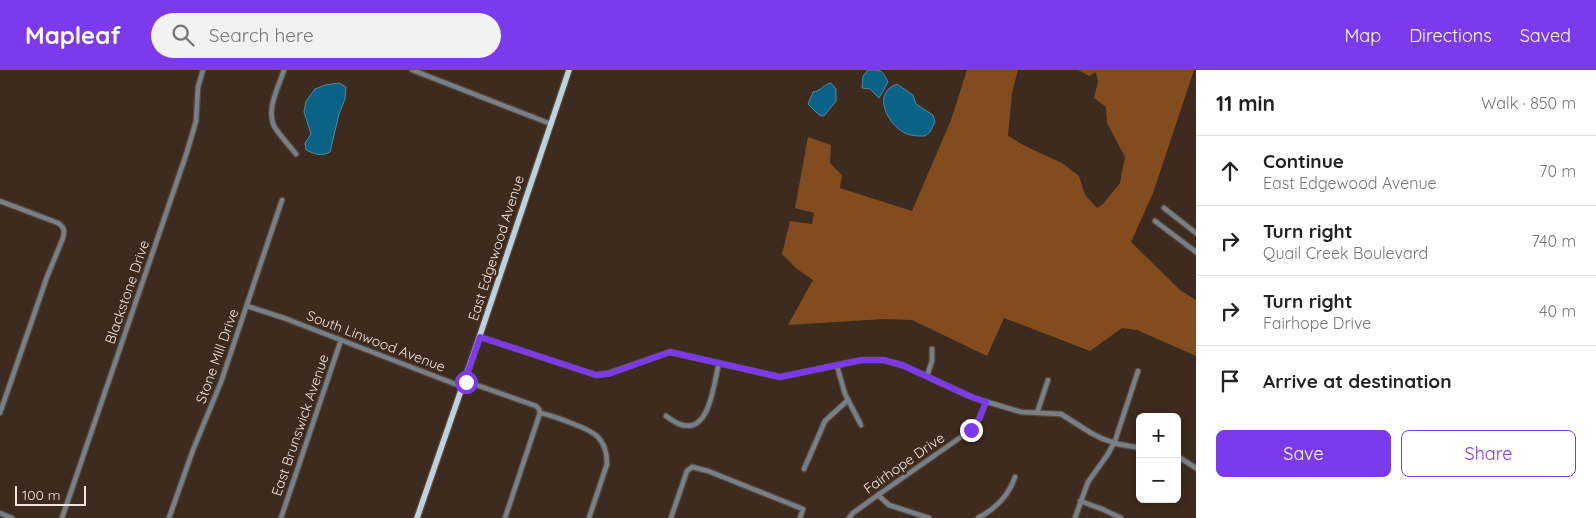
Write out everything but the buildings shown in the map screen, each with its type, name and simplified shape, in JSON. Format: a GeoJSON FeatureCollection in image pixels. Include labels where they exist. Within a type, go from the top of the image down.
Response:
{"type":"FeatureCollection","features":[{"type":"Feature","properties":{"kind":"main road","name":"East Edgewood Avenue"},"geometry":{"type":"LineString","coordinates":[[417,518],[480,337],[569,70]]}},
{"type":"Feature","properties":{"kind":"street","name":"Blackstone Drive"},"geometry":{"type":"LineString","coordinates":[[62,518],[187,152],[196,121],[198,91],[203,70]]}},
{"type":"Feature","properties":{"kind":"street"},"geometry":{"type":"LineString","coordinates":[[284,70],[272,105],[272,118],[278,131],[296,154]]}},
{"type":"Feature","properties":{"kind":"street"},"geometry":{"type":"LineString","coordinates":[[412,70],[551,124]]}},
{"type":"Feature","properties":{"kind":"street","name":"Stone Mill Drive"},"geometry":{"type":"LineString","coordinates":[[169,518],[193,450],[218,391],[282,200]]}},
{"type":"Feature","properties":{"kind":"street"},"geometry":{"type":"LineString","coordinates":[[0,202],[58,222],[65,231],[47,276],[0,414]]}},
{"type":"Feature","properties":{"kind":"street"},"geometry":{"type":"LineString","coordinates":[[1164,208],[1196,233]]}},
{"type":"Feature","properties":{"kind":"street"},"geometry":{"type":"LineString","coordinates":[[1155,221],[1196,252]]}},
{"type":"Feature","properties":{"kind":"street","name":"South Linwood Avenue"},"geometry":{"type":"LineString","coordinates":[[247,306],[456,384],[471,382],[536,406],[540,413],[548,414],[595,434],[602,442],[607,456],[607,464],[589,518]]}},
{"type":"Feature","properties":{"kind":"street"},"geometry":{"type":"LineString","coordinates":[[480,337],[596,375],[609,374],[670,352],[780,377],[862,360],[883,360],[900,364],[986,402],[1021,412],[1062,414],[1090,433],[1114,443],[1136,447]]}},
{"type":"Feature","properties":{"kind":"street","name":"East Brunswick Avenue"},"geometry":{"type":"LineString","coordinates":[[281,518],[340,340]]}},
{"type":"Feature","properties":{"kind":"street"},"geometry":{"type":"LineString","coordinates":[[927,376],[932,361],[932,349]]}},
{"type":"Feature","properties":{"kind":"street"},"geometry":{"type":"LineString","coordinates":[[666,416],[676,424],[690,426],[701,421],[707,412],[719,363]]}},
{"type":"Feature","properties":{"kind":"street"},"geometry":{"type":"LineString","coordinates":[[837,366],[843,389],[861,425]]}},
{"type":"Feature","properties":{"kind":"street"},"geometry":{"type":"LineString","coordinates":[[1075,518],[1088,482],[1114,443],[1138,371]]}},
{"type":"Feature","properties":{"kind":"street"},"geometry":{"type":"LineString","coordinates":[[1037,412],[1048,380]]}},
{"type":"Feature","properties":{"kind":"street"},"geometry":{"type":"LineString","coordinates":[[804,469],[824,421],[848,400]]}},
{"type":"Feature","properties":{"kind":"street","name":"Fairhope Drive"},"geometry":{"type":"LineString","coordinates":[[849,518],[853,513],[971,430],[979,419],[986,402]]}},
{"type":"Feature","properties":{"kind":"street"},"geometry":{"type":"LineString","coordinates":[[505,518],[540,413]]}},
{"type":"Feature","properties":{"kind":"street"},"geometry":{"type":"LineString","coordinates":[[1180,458],[1196,468]]}},
{"type":"Feature","properties":{"kind":"street"},"geometry":{"type":"LineString","coordinates":[[1191,464],[1196,459]]}},
{"type":"Feature","properties":{"kind":"street"},"geometry":{"type":"LineString","coordinates":[[671,518],[690,467],[708,471],[803,509],[800,518]]}},
{"type":"Feature","properties":{"kind":"street"},"geometry":{"type":"LineString","coordinates":[[979,518],[994,508],[1007,494],[1015,477]]}},
{"type":"Feature","properties":{"kind":"street"},"geometry":{"type":"LineString","coordinates":[[878,495],[889,505],[929,518]]}},
{"type":"Feature","properties":{"kind":"street"},"geometry":{"type":"LineString","coordinates":[[1080,501],[1121,518]]}},
{"type":"Feature","properties":{"kind":"street"},"geometry":{"type":"LineString","coordinates":[[0,514],[12,518]]}},
{"type":"Feature","properties":{"kind":"shaded area"},"geometry":{"type":"Polygon","coordinates":[[[967,70],[1018,70],[1012,93],[1008,136],[1062,163],[1079,176],[1085,195],[1097,208],[1103,204],[1120,183],[1125,157],[1107,123],[1106,107],[1094,98],[1098,81],[1096,72],[1089,76],[1078,70],[1194,70],[1153,193],[1131,242],[1180,290],[1196,300],[1196,356],[1137,330],[1122,328],[1090,351],[1004,318],[987,356],[912,320],[884,319],[788,325],[813,280],[797,269],[782,254],[790,221],[812,224],[814,213],[795,208],[808,137],[831,145],[830,163],[842,175],[840,188],[912,211],[951,120],[967,70]]]}},
{"type":"Feature","properties":{"kind":"water"},"geometry":{"type":"Polygon","coordinates":[[[868,70],[881,72],[888,82],[879,98],[870,89],[862,88],[863,76],[868,70]]]}},
{"type":"Feature","properties":{"kind":"water"},"geometry":{"type":"Polygon","coordinates":[[[339,83],[346,87],[345,99],[339,114],[330,152],[321,155],[315,154],[306,150],[305,143],[311,134],[304,112],[306,101],[315,89],[339,83]]]}},
{"type":"Feature","properties":{"kind":"water"},"geometry":{"type":"Polygon","coordinates":[[[831,83],[836,89],[836,101],[824,116],[819,115],[808,104],[813,92],[831,83]]]}},
{"type":"Feature","properties":{"kind":"water"},"geometry":{"type":"Polygon","coordinates":[[[897,84],[913,95],[916,104],[933,115],[935,122],[930,132],[925,136],[905,133],[888,116],[885,109],[885,94],[889,88],[897,84]]]}},
{"type":"Feature","properties":{"kind":"route"},"geometry":{"type":"LineString","coordinates":[[466,382],[464,383],[480,337],[596,375],[609,374],[670,352],[780,377],[862,360],[883,360],[902,365],[986,402],[979,419],[971,430]]}}]}
